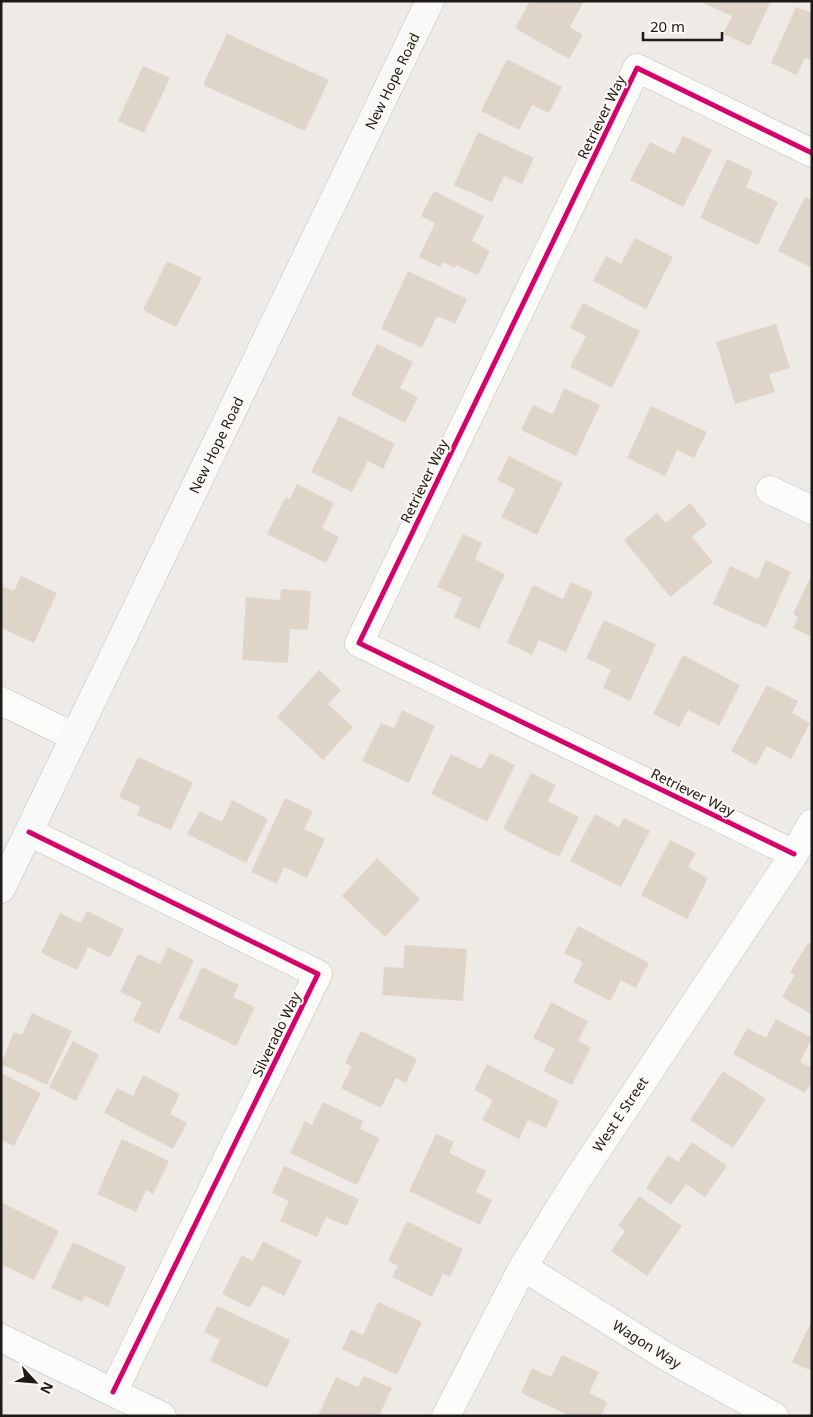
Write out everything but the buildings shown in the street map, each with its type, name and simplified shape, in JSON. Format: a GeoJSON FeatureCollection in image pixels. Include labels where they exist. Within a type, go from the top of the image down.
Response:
{"type":"FeatureCollection","features":[{"type":"Feature","properties":{"kind":"main road","name":"New Hope Road"},"geometry":{"type":"LineString","coordinates":[[1,889],[430,1]]}},
{"type":"Feature","properties":{"kind":"street","name":"Retriever Way"},"geometry":{"type":"LineString","coordinates":[[794,854],[358,643],[637,68],[812,153]]}},
{"type":"Feature","properties":{"kind":"street"},"geometry":{"type":"LineString","coordinates":[[770,490],[812,510]]}},
{"type":"Feature","properties":{"kind":"street"},"geometry":{"type":"LineString","coordinates":[[1,701],[75,737]]}},
{"type":"Feature","properties":{"kind":"street","name":"West E Street"},"geometry":{"type":"LineString","coordinates":[[446,1416],[523,1267],[588,1163],[794,854],[812,823]]}},
{"type":"Feature","properties":{"kind":"street","name":"Silverado Way"},"geometry":{"type":"LineString","coordinates":[[29,832],[318,974],[113,1392]]}},
{"type":"Feature","properties":{"kind":"street","name":"Wagon Way"},"geometry":{"type":"LineString","coordinates":[[523,1267],[667,1357],[774,1416]]}},
{"type":"Feature","properties":{"kind":"street"},"geometry":{"type":"LineString","coordinates":[[1,1338],[162,1416]]}},
{"type":"Feature","properties":{"kind":"cycle path"},"geometry":{"type":"LineString","coordinates":[[794,854],[359,643],[637,68],[812,153]]}},
{"type":"Feature","properties":{"kind":"cycle path"},"geometry":{"type":"LineString","coordinates":[[29,832],[318,974],[113,1392]]}}]}
